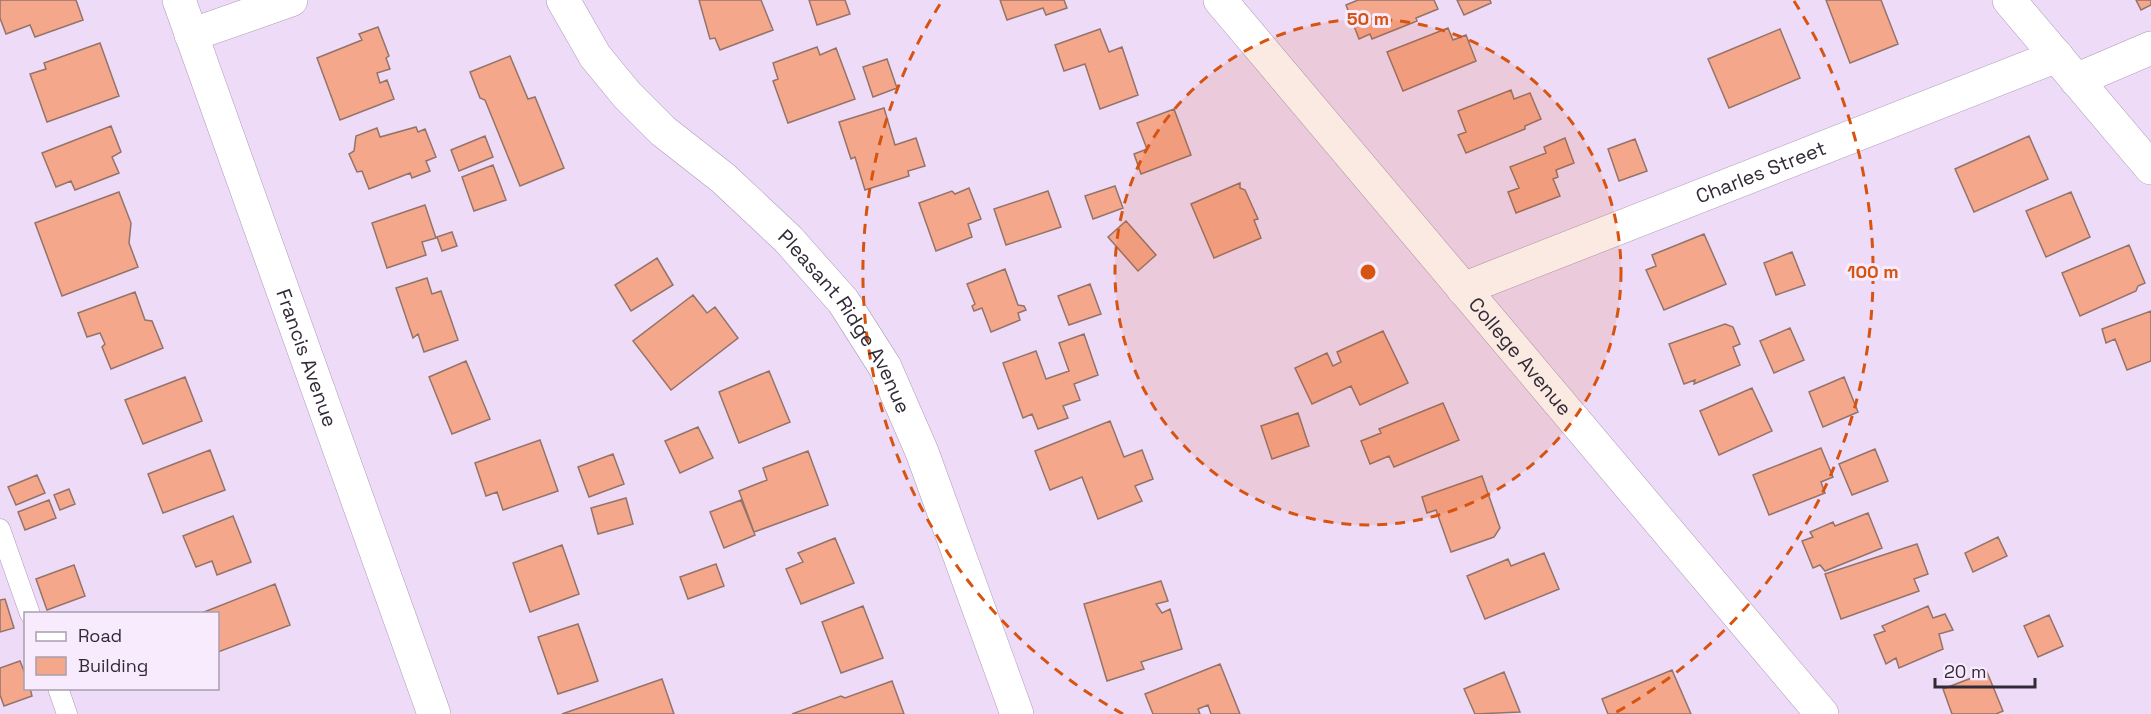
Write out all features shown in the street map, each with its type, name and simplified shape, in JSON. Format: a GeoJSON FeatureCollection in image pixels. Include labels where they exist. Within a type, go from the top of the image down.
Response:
{"type":"FeatureCollection","features":[{"type":"Feature","properties":{"kind":"street","name":"Francis Avenue"},"geometry":{"type":"LineString","coordinates":[[179,0],[434,714]]}},
{"type":"Feature","properties":{"kind":"street"},"geometry":{"type":"LineString","coordinates":[[191,35],[291,0]]}},
{"type":"Feature","properties":{"kind":"street","name":"Pleasant Ridge Avenue"},"geometry":{"type":"LineString","coordinates":[[563,0],[595,56],[627,95],[663,131],[723,178],[788,238],[843,301],[879,357],[922,452],[1017,714]]}},
{"type":"Feature","properties":{"kind":"street","name":"College Avenue"},"geometry":{"type":"LineString","coordinates":[[1220,0],[1822,714]]}},
{"type":"Feature","properties":{"kind":"street"},"geometry":{"type":"LineString","coordinates":[[2009,0],[2151,168]]}},
{"type":"Feature","properties":{"kind":"street","name":"Charles Street"},"geometry":{"type":"LineString","coordinates":[[1463,289],[2067,68],[2151,48]]}},
{"type":"Feature","properties":{"kind":"lane"},"geometry":{"type":"LineString","coordinates":[[0,530],[29,612]]}},
{"type":"Feature","properties":{"kind":"lane"},"geometry":{"type":"LineString","coordinates":[[59,690],[67,714]]}},
{"type":"Feature","properties":{"kind":"building"},"geometry":{"type":"Polygon","coordinates":[[[0,0],[76,0],[83,20],[35,37],[30,25],[6,34],[0,18],[0,0]]]}},
{"type":"Feature","properties":{"kind":"building"},"geometry":{"type":"Polygon","coordinates":[[[699,0],[761,0],[773,30],[720,50],[715,38],[710,39],[699,0]]]}},
{"type":"Feature","properties":{"kind":"building"},"geometry":{"type":"Polygon","coordinates":[[[809,0],[845,0],[850,14],[817,25],[809,0]]]}},
{"type":"Feature","properties":{"kind":"building"},"geometry":{"type":"Polygon","coordinates":[[[1000,0],[1064,0],[1067,8],[1046,15],[1043,8],[1007,20],[1000,0]]]}},
{"type":"Feature","properties":{"kind":"building"},"geometry":{"type":"Polygon","coordinates":[[[1358,0],[1434,0],[1438,9],[1416,18],[1417,21],[1372,39],[1370,34],[1359,39],[1346,5],[1358,0]]]}},
{"type":"Feature","properties":{"kind":"building"},"geometry":{"type":"Polygon","coordinates":[[[1457,0],[1490,0],[1491,3],[1464,15],[1457,0]]]}},
{"type":"Feature","properties":{"kind":"building"},"geometry":{"type":"Polygon","coordinates":[[[1826,0],[1881,0],[1898,44],[1850,63],[1826,0]]]}},
{"type":"Feature","properties":{"kind":"building"},"geometry":{"type":"Polygon","coordinates":[[[2136,0],[2151,0],[2151,5],[2141,10],[2136,0]]]}},
{"type":"Feature","properties":{"kind":"building"},"geometry":{"type":"Polygon","coordinates":[[[378,27],[389,56],[386,58],[390,69],[377,73],[380,83],[387,80],[394,99],[340,120],[317,58],[362,40],[359,34],[378,27]]]}},
{"type":"Feature","properties":{"kind":"building"},"geometry":{"type":"Polygon","coordinates":[[[1448,28],[1453,40],[1466,35],[1476,61],[1403,91],[1387,52],[1448,28]]]}},
{"type":"Feature","properties":{"kind":"building"},"geometry":{"type":"Polygon","coordinates":[[[1100,29],[1109,52],[1122,47],[1138,95],[1100,109],[1085,64],[1064,71],[1055,45],[1100,29]]]}},
{"type":"Feature","properties":{"kind":"building"},"geometry":{"type":"Polygon","coordinates":[[[1780,29],[1800,78],[1729,108],[1708,59],[1780,29]]]}},
{"type":"Feature","properties":{"kind":"building"},"geometry":{"type":"Polygon","coordinates":[[[100,43],[119,96],[47,122],[30,74],[46,69],[44,63],[100,43]]]}},
{"type":"Feature","properties":{"kind":"building"},"geometry":{"type":"Polygon","coordinates":[[[817,47],[820,55],[836,48],[855,99],[788,123],[773,81],[778,79],[773,63],[817,47]]]}},
{"type":"Feature","properties":{"kind":"building"},"geometry":{"type":"Polygon","coordinates":[[[510,56],[528,99],[535,97],[564,168],[520,186],[485,100],[480,98],[470,72],[510,56]]]}},
{"type":"Feature","properties":{"kind":"building"},"geometry":{"type":"Polygon","coordinates":[[[887,59],[897,88],[873,97],[863,67],[887,59]]]}},
{"type":"Feature","properties":{"kind":"building"},"geometry":{"type":"Polygon","coordinates":[[[1511,90],[1514,99],[1530,93],[1541,119],[1525,126],[1525,129],[1466,153],[1458,135],[1466,132],[1458,111],[1511,90]]]}},
{"type":"Feature","properties":{"kind":"building"},"geometry":{"type":"Polygon","coordinates":[[[884,108],[895,145],[916,138],[925,166],[908,171],[909,176],[865,190],[855,157],[851,159],[839,122],[884,108]]]}},
{"type":"Feature","properties":{"kind":"building"},"geometry":{"type":"Polygon","coordinates":[[[1174,109],[1191,155],[1141,174],[1134,154],[1147,149],[1137,123],[1174,109]]]}},
{"type":"Feature","properties":{"kind":"building"},"geometry":{"type":"Polygon","coordinates":[[[111,126],[121,152],[112,157],[119,173],[75,190],[71,181],[56,187],[42,153],[111,126]]]}},
{"type":"Feature","properties":{"kind":"building"},"geometry":{"type":"Polygon","coordinates":[[[416,127],[418,132],[425,129],[436,157],[426,161],[430,171],[412,178],[410,173],[369,189],[362,171],[357,172],[349,154],[354,151],[356,136],[377,128],[380,137],[416,127]]]}},
{"type":"Feature","properties":{"kind":"building"},"geometry":{"type":"Polygon","coordinates":[[[485,136],[493,157],[459,171],[451,150],[485,136]]]}},
{"type":"Feature","properties":{"kind":"building"},"geometry":{"type":"Polygon","coordinates":[[[2029,136],[2048,179],[1974,212],[1955,169],[2029,136]]]}},
{"type":"Feature","properties":{"kind":"building"},"geometry":{"type":"Polygon","coordinates":[[[1565,138],[1574,163],[1556,170],[1558,177],[1553,179],[1560,196],[1516,213],[1508,192],[1519,188],[1510,167],[1546,153],[1544,147],[1565,138]]]}},
{"type":"Feature","properties":{"kind":"building"},"geometry":{"type":"Polygon","coordinates":[[[1635,139],[1647,171],[1619,181],[1608,149],[1635,139]]]}},
{"type":"Feature","properties":{"kind":"building"},"geometry":{"type":"Polygon","coordinates":[[[493,165],[506,200],[474,211],[462,177],[493,165]]]}},
{"type":"Feature","properties":{"kind":"building"},"geometry":{"type":"Polygon","coordinates":[[[1240,183],[1240,188],[1245,190],[1258,219],[1254,220],[1261,238],[1214,258],[1191,204],[1240,183]]]}},
{"type":"Feature","properties":{"kind":"building"},"geometry":{"type":"Polygon","coordinates":[[[1115,186],[1123,208],[1093,219],[1085,196],[1115,186]]]}},
{"type":"Feature","properties":{"kind":"building"},"geometry":{"type":"Polygon","coordinates":[[[969,188],[981,219],[968,224],[972,237],[936,251],[919,203],[952,191],[955,194],[969,188]]]}},
{"type":"Feature","properties":{"kind":"building"},"geometry":{"type":"Polygon","coordinates":[[[1048,191],[1061,227],[1006,245],[994,209],[1048,191]]]}},
{"type":"Feature","properties":{"kind":"building"},"geometry":{"type":"Polygon","coordinates":[[[119,192],[131,223],[129,243],[138,267],[62,296],[35,223],[119,192]]]}},
{"type":"Feature","properties":{"kind":"building"},"geometry":{"type":"Polygon","coordinates":[[[2071,192],[2090,237],[2046,257],[2026,211],[2071,192]]]}},
{"type":"Feature","properties":{"kind":"building"},"geometry":{"type":"Polygon","coordinates":[[[425,205],[436,238],[422,242],[426,255],[387,268],[372,223],[425,205]]]}},
{"type":"Feature","properties":{"kind":"building"},"geometry":{"type":"Polygon","coordinates":[[[1126,221],[1156,255],[1138,271],[1108,237],[1126,221]]]}},
{"type":"Feature","properties":{"kind":"building"},"geometry":{"type":"Polygon","coordinates":[[[452,232],[457,246],[442,251],[437,237],[452,232]]]}},
{"type":"Feature","properties":{"kind":"building"},"geometry":{"type":"Polygon","coordinates":[[[1704,234],[1726,284],[1664,310],[1646,270],[1656,266],[1652,255],[1704,234]]]}},
{"type":"Feature","properties":{"kind":"building"},"geometry":{"type":"Polygon","coordinates":[[[2129,245],[2145,283],[2138,286],[2136,291],[2080,316],[2062,273],[2129,245]]]}},
{"type":"Feature","properties":{"kind":"building"},"geometry":{"type":"Polygon","coordinates":[[[1792,252],[1805,285],[1776,295],[1764,263],[1792,252]]]}},
{"type":"Feature","properties":{"kind":"building"},"geometry":{"type":"Polygon","coordinates":[[[657,258],[673,285],[631,311],[615,285],[657,258]]]}},
{"type":"Feature","properties":{"kind":"building"},"geometry":{"type":"Polygon","coordinates":[[[1005,269],[1018,305],[1024,306],[1026,310],[1018,313],[1020,320],[991,332],[982,308],[974,311],[972,306],[975,304],[967,284],[1005,269]]]}},
{"type":"Feature","properties":{"kind":"building"},"geometry":{"type":"Polygon","coordinates":[[[427,278],[432,294],[441,291],[458,340],[424,352],[418,334],[413,338],[396,288],[427,278]]]}},
{"type":"Feature","properties":{"kind":"building"},"geometry":{"type":"Polygon","coordinates":[[[1090,284],[1101,314],[1069,325],[1058,296],[1090,284]]]}},
{"type":"Feature","properties":{"kind":"building"},"geometry":{"type":"Polygon","coordinates":[[[135,292],[145,320],[152,321],[163,348],[111,369],[102,347],[105,344],[100,333],[87,337],[78,313],[135,292]]]}},
{"type":"Feature","properties":{"kind":"building"},"geometry":{"type":"Polygon","coordinates":[[[693,295],[707,313],[715,307],[738,338],[671,390],[633,341],[693,295]]]}},
{"type":"Feature","properties":{"kind":"building"},"geometry":{"type":"Polygon","coordinates":[[[2151,311],[2151,361],[2127,370],[2115,339],[2106,343],[2102,329],[2151,311]]]}},
{"type":"Feature","properties":{"kind":"building"},"geometry":{"type":"Polygon","coordinates":[[[1725,324],[1733,327],[1740,344],[1733,347],[1740,365],[1694,384],[1695,380],[1684,384],[1669,344],[1725,324]]]}},
{"type":"Feature","properties":{"kind":"building"},"geometry":{"type":"Polygon","coordinates":[[[1790,328],[1804,360],[1774,373],[1760,341],[1790,328]]]}},
{"type":"Feature","properties":{"kind":"building"},"geometry":{"type":"Polygon","coordinates":[[[1383,331],[1408,383],[1360,405],[1351,386],[1312,404],[1295,368],[1327,353],[1333,366],[1341,362],[1337,352],[1383,331]]]}},
{"type":"Feature","properties":{"kind":"building"},"geometry":{"type":"Polygon","coordinates":[[[1084,334],[1098,375],[1074,384],[1080,400],[1063,406],[1068,418],[1038,429],[1032,414],[1023,418],[1003,363],[1036,351],[1046,379],[1069,371],[1059,343],[1084,334]]]}},
{"type":"Feature","properties":{"kind":"building"},"geometry":{"type":"Polygon","coordinates":[[[466,361],[490,419],[452,434],[429,377],[466,361]]]}},
{"type":"Feature","properties":{"kind":"building"},"geometry":{"type":"Polygon","coordinates":[[[769,371],[790,422],[739,443],[719,392],[769,371]]]}},
{"type":"Feature","properties":{"kind":"building"},"geometry":{"type":"Polygon","coordinates":[[[185,377],[202,421],[143,444],[125,400],[185,377]]]}},
{"type":"Feature","properties":{"kind":"building"},"geometry":{"type":"Polygon","coordinates":[[[1844,377],[1858,412],[1823,427],[1809,392],[1844,377]]]}},
{"type":"Feature","properties":{"kind":"building"},"geometry":{"type":"Polygon","coordinates":[[[1752,388],[1772,431],[1719,455],[1700,411],[1752,388]]]}},
{"type":"Feature","properties":{"kind":"building"},"geometry":{"type":"Polygon","coordinates":[[[1443,403],[1459,440],[1394,467],[1389,456],[1370,464],[1361,441],[1381,433],[1379,429],[1443,403]]]}},
{"type":"Feature","properties":{"kind":"building"},"geometry":{"type":"Polygon","coordinates":[[[1298,413],[1309,446],[1272,459],[1261,426],[1298,413]]]}},
{"type":"Feature","properties":{"kind":"building"},"geometry":{"type":"Polygon","coordinates":[[[1110,421],[1124,457],[1142,450],[1153,479],[1135,486],[1142,501],[1098,519],[1082,477],[1050,490],[1035,451],[1110,421]]]}},
{"type":"Feature","properties":{"kind":"building"},"geometry":{"type":"Polygon","coordinates":[[[698,427],[713,458],[680,473],[665,441],[698,427]]]}},
{"type":"Feature","properties":{"kind":"building"},"geometry":{"type":"Polygon","coordinates":[[[540,440],[558,491],[503,510],[497,492],[486,496],[475,463],[540,440]]]}},
{"type":"Feature","properties":{"kind":"building"},"geometry":{"type":"Polygon","coordinates":[[[1821,448],[1833,477],[1821,482],[1825,493],[1769,515],[1753,475],[1821,448]]]}},
{"type":"Feature","properties":{"kind":"building"},"geometry":{"type":"Polygon","coordinates":[[[1875,449],[1888,481],[1852,495],[1839,464],[1875,449]]]}},
{"type":"Feature","properties":{"kind":"building"},"geometry":{"type":"Polygon","coordinates":[[[210,450],[225,490],[163,513],[148,474],[210,450]]]}},
{"type":"Feature","properties":{"kind":"building"},"geometry":{"type":"Polygon","coordinates":[[[808,451],[828,505],[754,532],[739,491],[767,480],[763,468],[808,451]]]}},
{"type":"Feature","properties":{"kind":"building"},"geometry":{"type":"Polygon","coordinates":[[[613,454],[624,484],[589,497],[578,467],[613,454]]]}},
{"type":"Feature","properties":{"kind":"building"},"geometry":{"type":"Polygon","coordinates":[[[37,475],[45,493],[16,505],[8,487],[37,475]]]}},
{"type":"Feature","properties":{"kind":"building"},"geometry":{"type":"Polygon","coordinates":[[[1482,476],[1500,528],[1494,537],[1451,552],[1436,510],[1427,513],[1422,497],[1482,476]]]}},
{"type":"Feature","properties":{"kind":"building"},"geometry":{"type":"Polygon","coordinates":[[[69,489],[75,504],[60,510],[54,495],[69,489]]]}},
{"type":"Feature","properties":{"kind":"building"},"geometry":{"type":"Polygon","coordinates":[[[626,498],[633,524],[598,534],[591,508],[626,498]]]}},
{"type":"Feature","properties":{"kind":"building"},"geometry":{"type":"Polygon","coordinates":[[[49,500],[56,518],[25,530],[18,512],[49,500]]]}},
{"type":"Feature","properties":{"kind":"building"},"geometry":{"type":"Polygon","coordinates":[[[741,500],[755,535],[724,548],[710,512],[741,500]]]}},
{"type":"Feature","properties":{"kind":"building"},"geometry":{"type":"Polygon","coordinates":[[[1868,513],[1882,548],[1825,571],[1820,565],[1813,568],[1802,541],[1813,537],[1810,532],[1833,522],[1835,526],[1868,513]]]}},
{"type":"Feature","properties":{"kind":"building"},"geometry":{"type":"Polygon","coordinates":[[[233,516],[251,562],[217,575],[212,561],[196,567],[183,536],[233,516]]]}},
{"type":"Feature","properties":{"kind":"building"},"geometry":{"type":"Polygon","coordinates":[[[1998,537],[2007,556],[1973,572],[1965,553],[1998,537]]]}},
{"type":"Feature","properties":{"kind":"building"},"geometry":{"type":"Polygon","coordinates":[[[835,538],[854,583],[801,604],[786,569],[803,562],[798,553],[835,538]]]}},
{"type":"Feature","properties":{"kind":"building"},"geometry":{"type":"Polygon","coordinates":[[[1917,544],[1928,574],[1914,579],[1919,591],[1841,619],[1825,574],[1917,544]]]}},
{"type":"Feature","properties":{"kind":"building"},"geometry":{"type":"Polygon","coordinates":[[[562,545],[579,594],[530,612],[513,563],[562,545]]]}},
{"type":"Feature","properties":{"kind":"building"},"geometry":{"type":"Polygon","coordinates":[[[1544,553],[1559,589],[1485,619],[1467,576],[1508,559],[1511,566],[1544,553]]]}},
{"type":"Feature","properties":{"kind":"building"},"geometry":{"type":"Polygon","coordinates":[[[716,564],[724,586],[688,599],[680,577],[716,564]]]}},
{"type":"Feature","properties":{"kind":"building"},"geometry":{"type":"Polygon","coordinates":[[[74,565],[85,596],[47,610],[36,579],[74,565]]]}},
{"type":"Feature","properties":{"kind":"building"},"geometry":{"type":"Polygon","coordinates":[[[1161,581],[1168,601],[1156,604],[1162,613],[1170,609],[1182,649],[1141,662],[1144,669],[1107,681],[1084,604],[1161,581]]]}},
{"type":"Feature","properties":{"kind":"building"},"geometry":{"type":"Polygon","coordinates":[[[275,584],[290,625],[219,652],[219,612],[204,612],[275,584]]]}},
{"type":"Feature","properties":{"kind":"building"},"geometry":{"type":"Polygon","coordinates":[[[5,599],[14,628],[0,632],[0,600],[5,599]]]}},
{"type":"Feature","properties":{"kind":"building"},"geometry":{"type":"Polygon","coordinates":[[[863,606],[883,658],[841,673],[822,622],[863,606]]]}},
{"type":"Feature","properties":{"kind":"building"},"geometry":{"type":"Polygon","coordinates":[[[1928,606],[1933,618],[1945,614],[1953,630],[1939,634],[1943,649],[1899,668],[1896,658],[1886,664],[1874,635],[1885,631],[1882,626],[1928,606]]]}},
{"type":"Feature","properties":{"kind":"building"},"geometry":{"type":"Polygon","coordinates":[[[2049,615],[2063,646],[2038,657],[2024,626],[2049,615]]]}},
{"type":"Feature","properties":{"kind":"building"},"geometry":{"type":"Polygon","coordinates":[[[578,624],[598,681],[558,694],[538,637],[578,624]]]}},
{"type":"Feature","properties":{"kind":"building"},"geometry":{"type":"Polygon","coordinates":[[[20,661],[24,671],[24,690],[30,690],[32,696],[4,706],[0,695],[0,668],[20,661]]]}},
{"type":"Feature","properties":{"kind":"building"},"geometry":{"type":"Polygon","coordinates":[[[1220,664],[1240,714],[1211,714],[1208,705],[1198,709],[1200,714],[1153,714],[1145,694],[1220,664]]]}},
{"type":"Feature","properties":{"kind":"building"},"geometry":{"type":"Polygon","coordinates":[[[1672,670],[1691,714],[1608,714],[1602,699],[1672,670]]]}},
{"type":"Feature","properties":{"kind":"building"},"geometry":{"type":"Polygon","coordinates":[[[1504,672],[1520,712],[1475,714],[1464,689],[1504,672]]]}},
{"type":"Feature","properties":{"kind":"building"},"geometry":{"type":"Polygon","coordinates":[[[1987,672],[2003,711],[1996,714],[1952,714],[1943,689],[1987,672]]]}},
{"type":"Feature","properties":{"kind":"building"},"geometry":{"type":"Polygon","coordinates":[[[662,679],[674,714],[562,714],[662,679]]]}},
{"type":"Feature","properties":{"kind":"building"},"geometry":{"type":"Polygon","coordinates":[[[892,681],[904,714],[792,714],[841,696],[845,698],[892,681]]]}}]}
